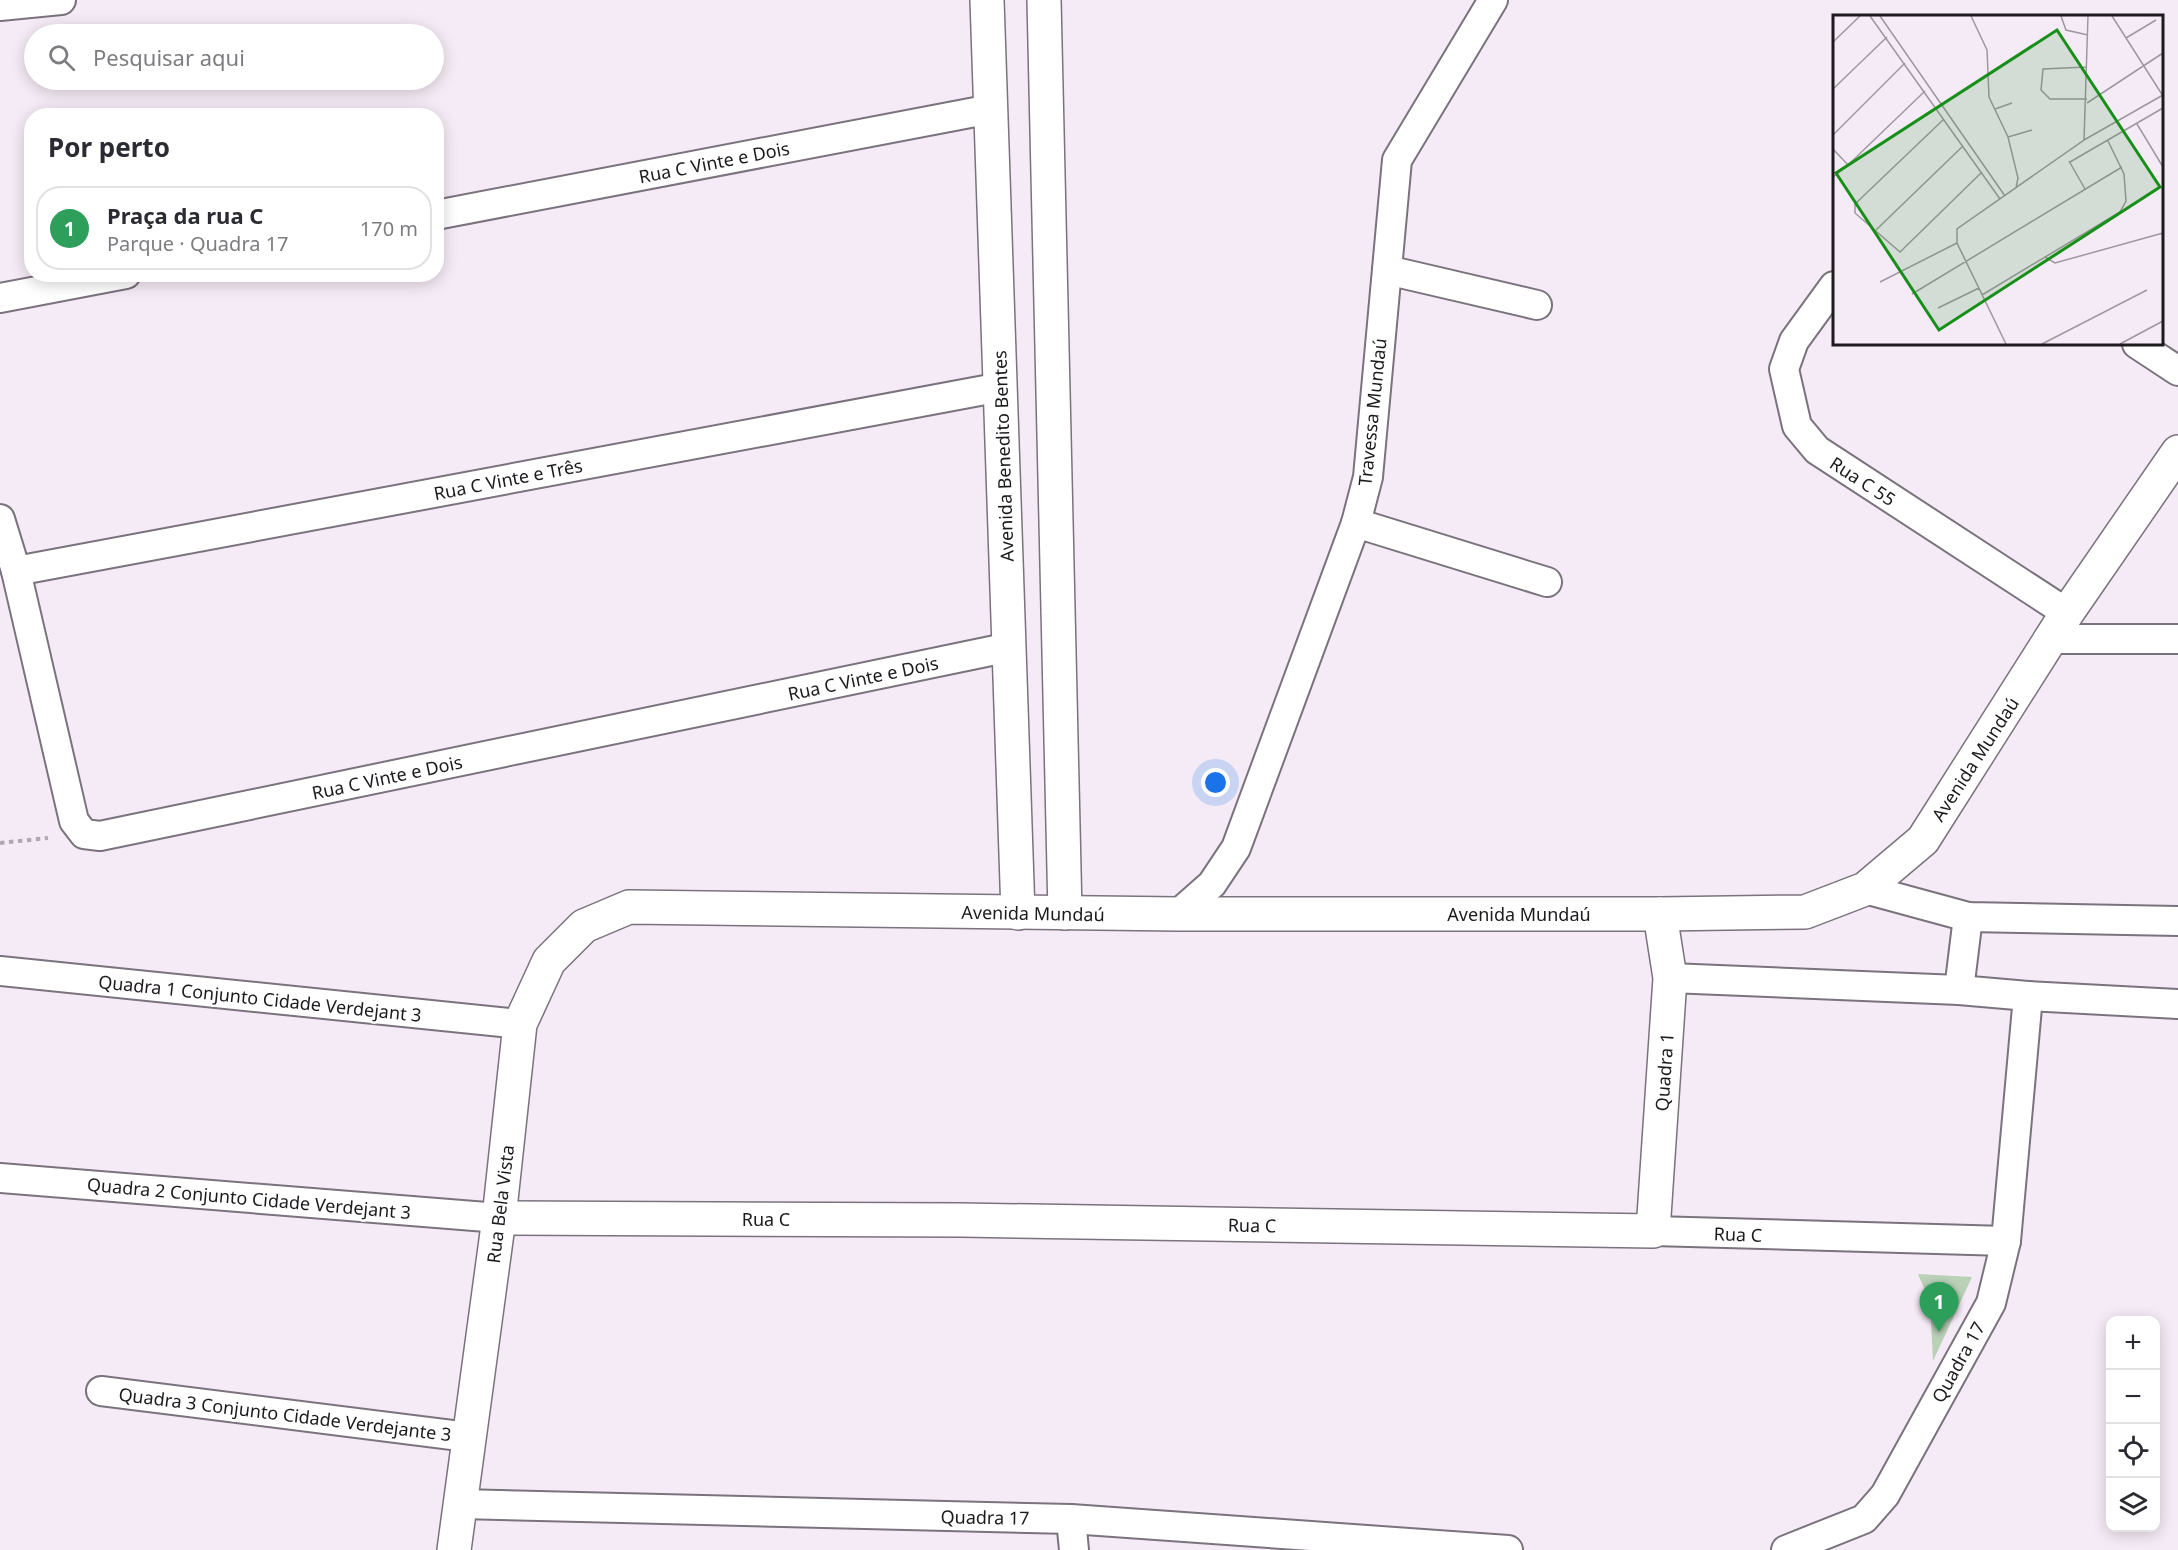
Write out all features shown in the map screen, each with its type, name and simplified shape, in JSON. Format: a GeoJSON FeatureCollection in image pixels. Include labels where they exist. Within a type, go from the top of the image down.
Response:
{"type":"FeatureCollection","features":[{"type":"Feature","properties":{"kind":"street"},"geometry":{"type":"LineString","coordinates":[[0,6],[61,0]]}},
{"type":"Feature","properties":{"kind":"street","name":"Avenida Benedito Bentes"},"geometry":{"type":"LineString","coordinates":[[987,0],[1018,913]]}},
{"type":"Feature","properties":{"kind":"street"},"geometry":{"type":"LineString","coordinates":[[1044,0],[1065,913]]}},
{"type":"Feature","properties":{"kind":"street","name":"Travessa Mundaú"},"geometry":{"type":"LineString","coordinates":[[1178,914],[1212,884],[1236,848],[1356,523],[1368,477],[1397,160],[1492,0]]}},
{"type":"Feature","properties":{"kind":"street","name":"Rua C Vinte e Dois"},"geometry":{"type":"LineString","coordinates":[[444,213],[991,109]]}},
{"type":"Feature","properties":{"kind":"street"},"geometry":{"type":"LineString","coordinates":[[1387,270],[1537,305]]}},
{"type":"Feature","properties":{"kind":"street"},"geometry":{"type":"LineString","coordinates":[[0,298],[84,282]]}},
{"type":"Feature","properties":{"kind":"street","name":"Rua C 55"},"geometry":{"type":"LineString","coordinates":[[1833,287],[1794,341],[1784,369],[1797,426],[1816,450],[2059,626]]}},
{"type":"Feature","properties":{"kind":"street"},"geometry":{"type":"LineString","coordinates":[[2139,345],[2178,370]]}},
{"type":"Feature","properties":{"kind":"street","name":"Rua C Vinte e Três"},"geometry":{"type":"LineString","coordinates":[[16,571],[1001,387]]}},
{"type":"Feature","properties":{"kind":"street","name":"Avenida Mundaú"},"geometry":{"type":"LineString","coordinates":[[629,907],[1178,914],[1805,912],[1865,889],[1923,840],[2059,626],[2178,452]]}},
{"type":"Feature","properties":{"kind":"street"},"geometry":{"type":"LineString","coordinates":[[0,519],[16,571],[74,821],[84,834]]}},
{"type":"Feature","properties":{"kind":"street"},"geometry":{"type":"LineString","coordinates":[[1356,523],[1547,582]]}},
{"type":"Feature","properties":{"kind":"street"},"geometry":{"type":"LineString","coordinates":[[2059,626],[2178,639]]}},
{"type":"Feature","properties":{"kind":"street","name":"Rua C Vinte e Dois"},"geometry":{"type":"LineString","coordinates":[[84,834],[100,836],[1010,647]]}},
{"type":"Feature","properties":{"kind":"street"},"geometry":{"type":"LineString","coordinates":[[1865,889],[1968,916],[2178,921]]}},
{"type":"Feature","properties":{"kind":"street","name":"Rua Bela Vista"},"geometry":{"type":"LineString","coordinates":[[454,1550],[499,1218],[520,1024],[549,961],[584,926],[629,907]]}},
{"type":"Feature","properties":{"kind":"street","name":"Quadra 1"},"geometry":{"type":"LineString","coordinates":[[1653,1231],[1670,978],[1660,914]]}},
{"type":"Feature","properties":{"kind":"street"},"geometry":{"type":"LineString","coordinates":[[1959,990],[1968,916]]}},
{"type":"Feature","properties":{"kind":"street","name":"Quadra 1 Conjunto Cidade Verdejant 3"},"geometry":{"type":"LineString","coordinates":[[0,971],[520,1024]]}},
{"type":"Feature","properties":{"kind":"street"},"geometry":{"type":"LineString","coordinates":[[1670,978],[1959,990],[2178,1004]]}},
{"type":"Feature","properties":{"kind":"street","name":"Quadra 17"},"geometry":{"type":"LineString","coordinates":[[1786,1550],[1864,1519],[1886,1495],[1990,1303],[2006,1241],[2028,996]]}},
{"type":"Feature","properties":{"kind":"street","name":"Quadra 2 Conjunto Cidade Verdejant 3"},"geometry":{"type":"LineString","coordinates":[[0,1178],[499,1218]]}},
{"type":"Feature","properties":{"kind":"street","name":"Rua C"},"geometry":{"type":"LineString","coordinates":[[499,1218],[949,1220],[1653,1231],[2006,1241]]}},
{"type":"Feature","properties":{"kind":"street","name":"Quadra 3 Conjunto Cidade Verdejante 3"},"geometry":{"type":"LineString","coordinates":[[101,1391],[468,1437]]}},
{"type":"Feature","properties":{"kind":"street","name":"Quadra 17"},"geometry":{"type":"LineString","coordinates":[[460,1504],[1071,1519],[1508,1550]]}},
{"type":"Feature","properties":{"kind":"street"},"geometry":{"type":"LineString","coordinates":[[1071,1519],[1074,1550]]}},
{"type":"Feature","properties":{"kind":"path"},"geometry":{"type":"LineString","coordinates":[[0,843],[84,834]]}},
{"type":"Feature","properties":{"kind":"green space"},"geometry":{"type":"Polygon","coordinates":[[[1918,1274],[1972,1277],[1933,1361],[1930,1302],[1918,1274]]]}},
{"type":"Feature","properties":{"kind":"place","name":"Praça da rua C"},"geometry":{"type":"Point","coordinates":[1939,1332]}}]}
